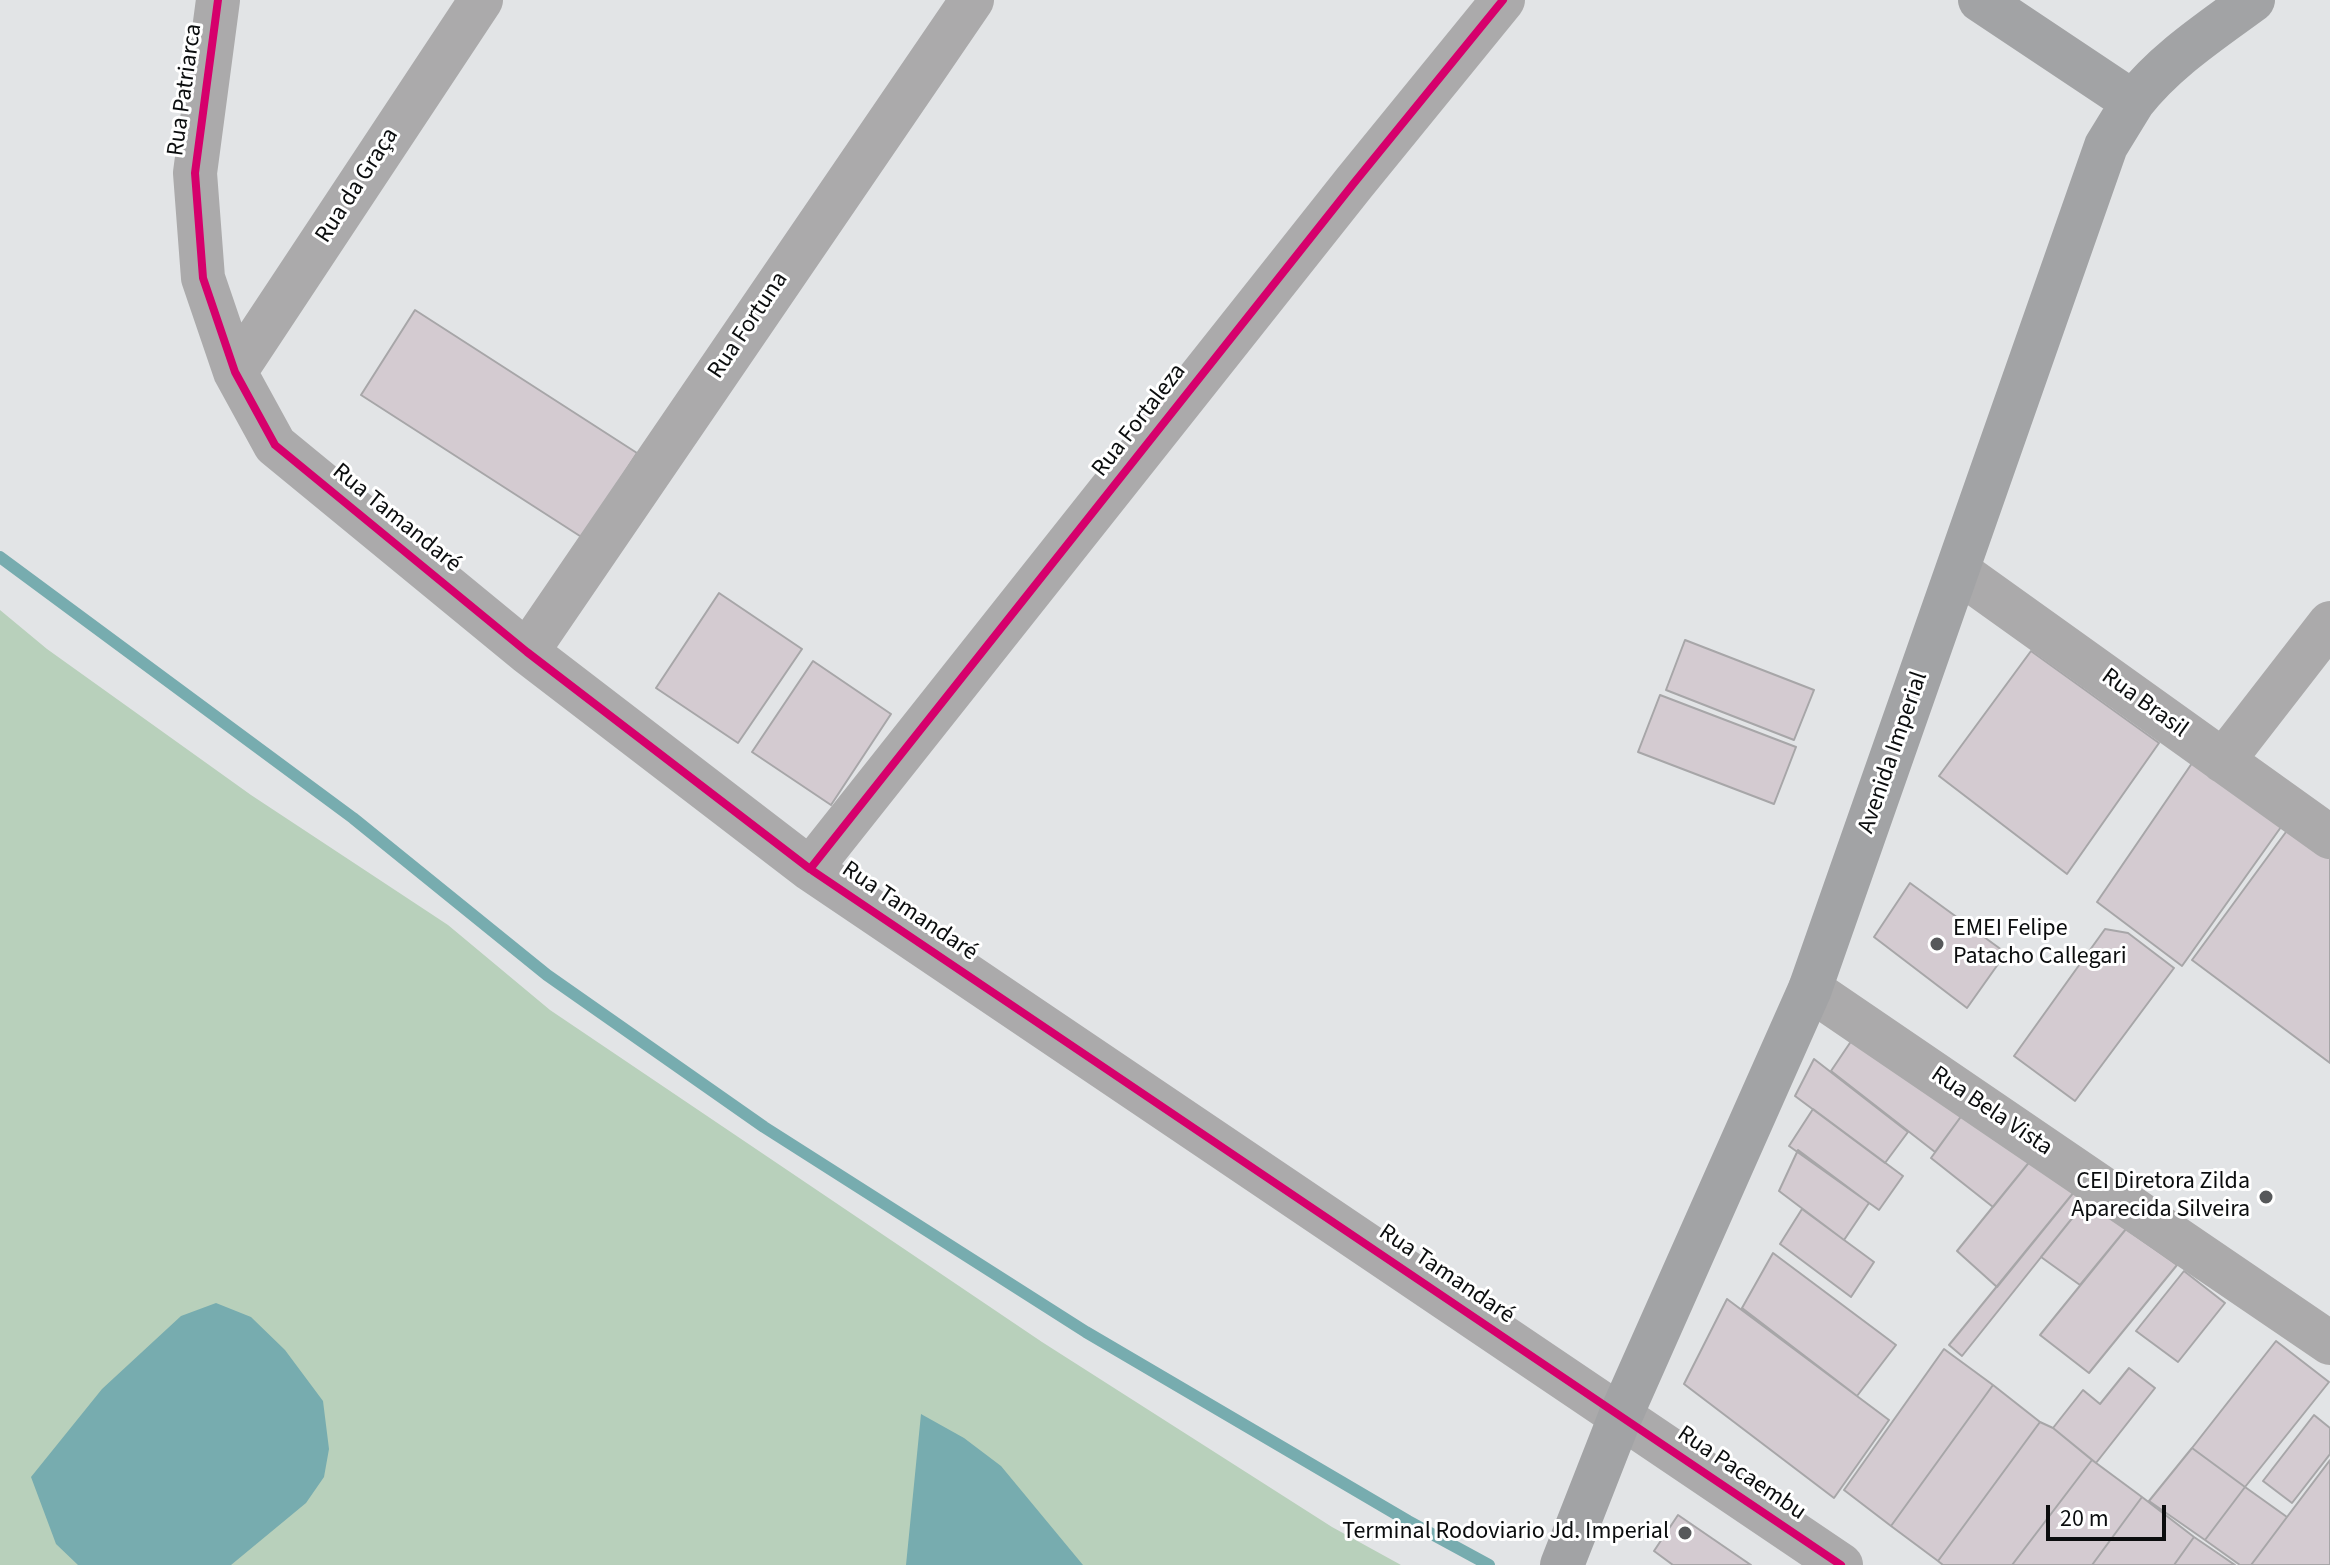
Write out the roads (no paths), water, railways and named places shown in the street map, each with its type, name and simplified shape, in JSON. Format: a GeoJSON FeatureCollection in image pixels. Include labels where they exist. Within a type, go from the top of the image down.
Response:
{"type":"FeatureCollection","features":[{"type":"Feature","properties":{"kind":"main road"},"geometry":{"type":"LineString","coordinates":[[1980,0],[2133,102]]}},
{"type":"Feature","properties":{"kind":"main road","name":"Avenida Imperial"},"geometry":{"type":"LineString","coordinates":[[1562,1565],[1620,1417],[1810,989],[2106,146],[2133,102],[2151,80],[2181,53],[2253,0]]}},
{"type":"Feature","properties":{"kind":"street","name":"Rua Patriarca"},"geometry":{"type":"LineString","coordinates":[[218,0],[195,173],[203,278],[235,372]]}},
{"type":"Feature","properties":{"kind":"street","name":"Rua da Graça"},"geometry":{"type":"LineString","coordinates":[[235,372],[481,0]]}},
{"type":"Feature","properties":{"kind":"street","name":"Rua Fortuna"},"geometry":{"type":"LineString","coordinates":[[527,652],[972,0]]}},
{"type":"Feature","properties":{"kind":"street","name":"Rua Fortaleza"},"geometry":{"type":"LineString","coordinates":[[810,869],[1503,0]]}},
{"type":"Feature","properties":{"kind":"street","name":"Rua Tamandaré"},"geometry":{"type":"LineString","coordinates":[[235,372],[275,445],[527,652],[810,869],[1620,1417]]}},
{"type":"Feature","properties":{"kind":"street","name":"Rua Brasil"},"geometry":{"type":"LineString","coordinates":[[1958,571],[2330,837]]}},
{"type":"Feature","properties":{"kind":"street"},"geometry":{"type":"LineString","coordinates":[[2223,761],[2330,623]]}},
{"type":"Feature","properties":{"kind":"street","name":"Rua Bela Vista"},"geometry":{"type":"LineString","coordinates":[[1810,989],[2330,1343]]}},
{"type":"Feature","properties":{"kind":"street","name":"Rua Pacaembu"},"geometry":{"type":"LineString","coordinates":[[1620,1417],[1833,1563]]}},
{"type":"Feature","properties":{"kind":"water"},"geometry":{"type":"Polygon","coordinates":[[[216,1303],[251,1317],[285,1350],[323,1401],[329,1449],[324,1477],[306,1503],[231,1565],[78,1565],[56,1544],[31,1477],[102,1389],[181,1316],[216,1303]]]}},
{"type":"Feature","properties":{"kind":"water"},"geometry":{"type":"Polygon","coordinates":[[[921,1414],[964,1438],[1001,1466],[1083,1565],[906,1565],[921,1414]]]}},
{"type":"Feature","properties":{"kind":"waterway"},"geometry":{"type":"LineString","coordinates":[[0,557],[353,818],[547,975],[764,1127],[1086,1332],[1408,1521],[1489,1565]]}},
{"type":"Feature","properties":{"kind":"place","name":"EMEI Felipe Patacho Callegari"},"geometry":{"type":"Point","coordinates":[1937,944]}},
{"type":"Feature","properties":{"kind":"place","name":"CEI Diretora Zilda Aparecida Silveira"},"geometry":{"type":"Point","coordinates":[2266,1197]}},
{"type":"Feature","properties":{"kind":"place","name":"Terminal Rodoviario Jd. Imperial"},"geometry":{"type":"Point","coordinates":[1685,1533]}}]}
